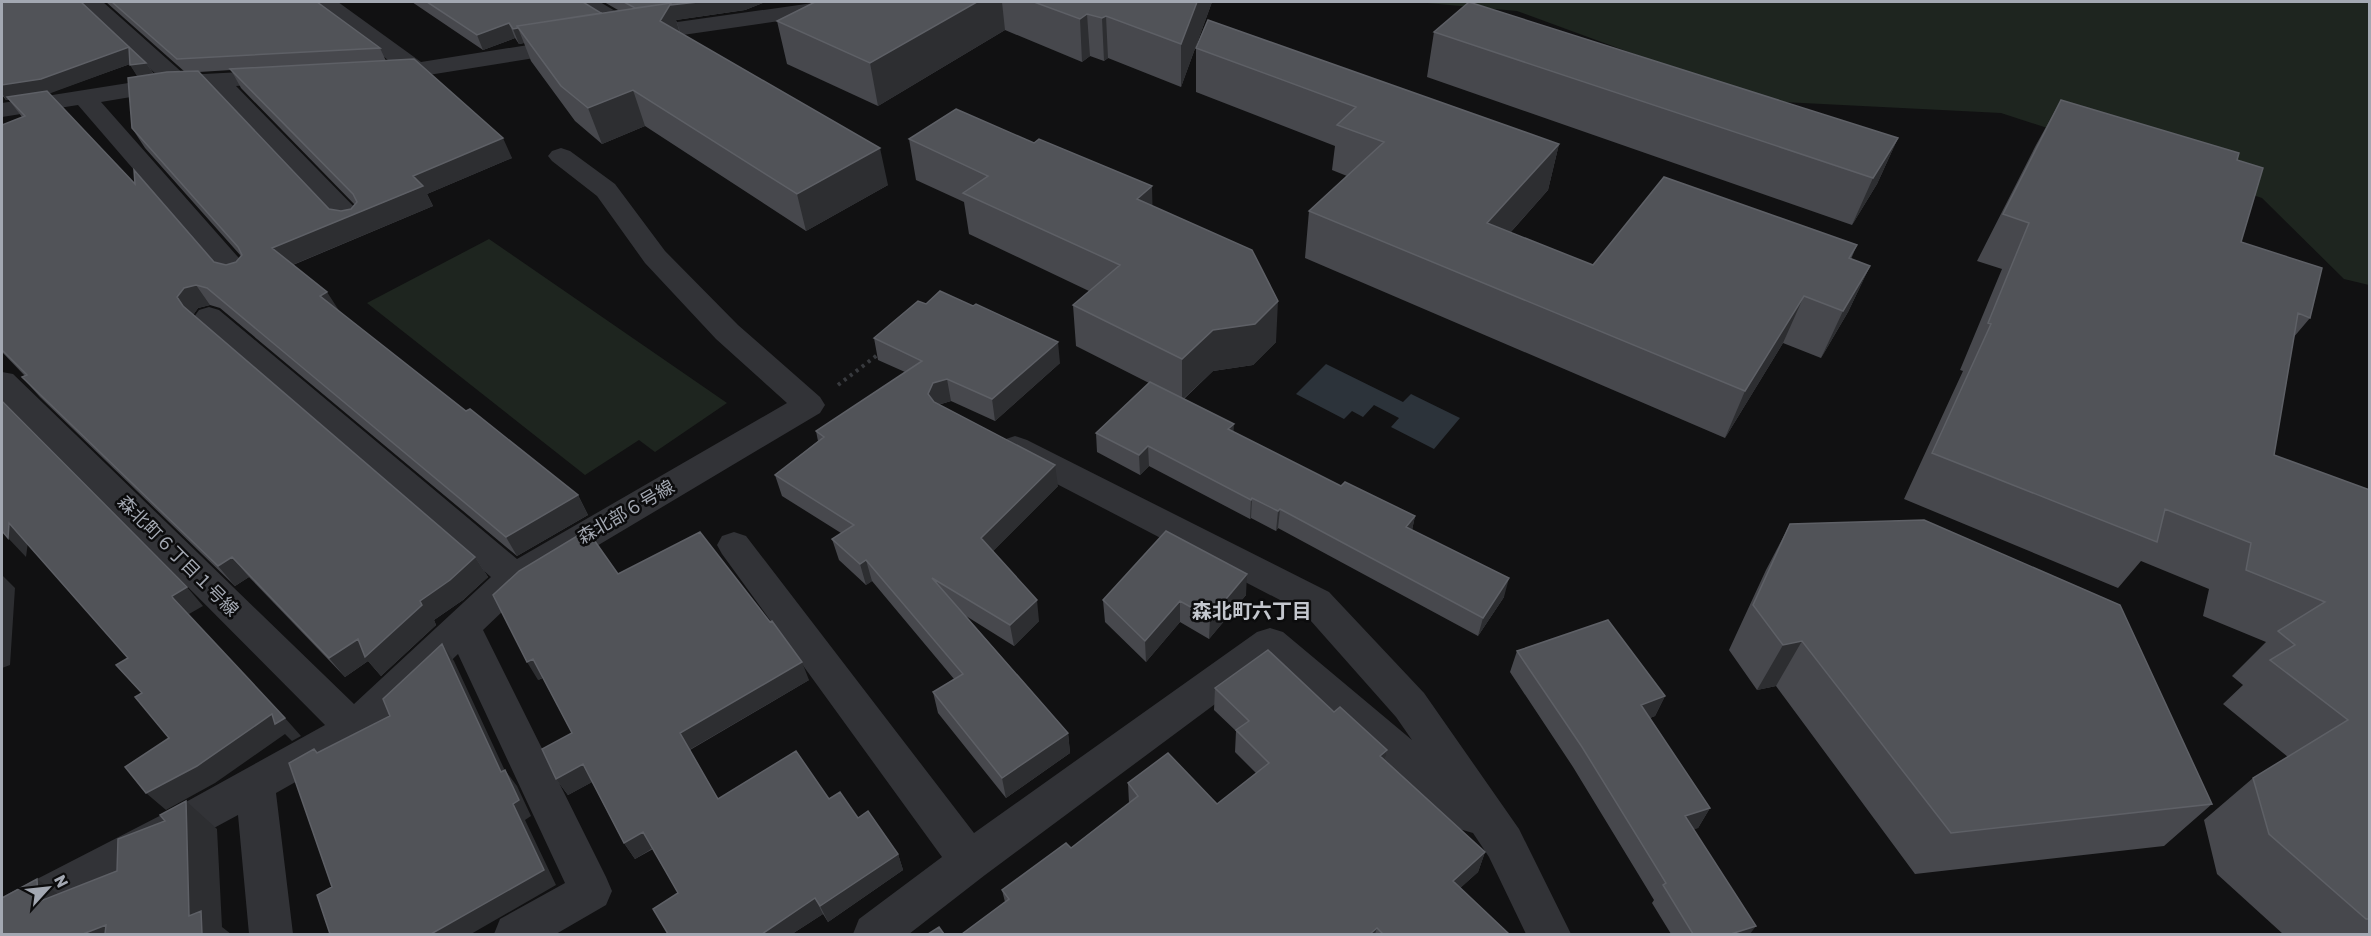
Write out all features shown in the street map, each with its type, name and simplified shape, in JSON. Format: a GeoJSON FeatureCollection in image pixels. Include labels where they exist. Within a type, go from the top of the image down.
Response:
{"type":"FeatureCollection","features":[{"type":"Feature","properties":{"kind":"street"},"geometry":{"type":"LineString","coordinates":[[90,2],[178,82]]}},
{"type":"Feature","properties":{"kind":"street"},"geometry":{"type":"LineString","coordinates":[[325,2],[416,70]]}},
{"type":"Feature","properties":{"kind":"street"},"geometry":{"type":"LineString","coordinates":[[585,2],[638,34]]}},
{"type":"Feature","properties":{"kind":"street"},"geometry":{"type":"LineString","coordinates":[[357,73],[416,70],[831,4],[858,5]]}},
{"type":"Feature","properties":{"kind":"street"},"geometry":{"type":"LineString","coordinates":[[2,110],[178,82],[299,76]]}},
{"type":"Feature","properties":{"kind":"street"},"geometry":{"type":"LineString","coordinates":[[216,80],[351,221]]}},
{"type":"Feature","properties":{"kind":"street"},"geometry":{"type":"LineString","coordinates":[[83,96],[239,274]]}},
{"type":"Feature","properties":{"kind":"street","name":"森北部６号線"},"geometry":{"type":"LineString","coordinates":[[2,920],[255,785],[354,729],[515,577],[809,405],[727,332],[655,257],[606,190],[561,156]]}},
{"type":"Feature","properties":{"kind":"street"},"geometry":{"type":"LineString","coordinates":[[209,317],[515,577]]}},
{"type":"Feature","properties":{"kind":"street","name":"森北町６丁目１号線"},"geometry":{"type":"LineString","coordinates":[[2,382],[354,729]]}},
{"type":"Feature","properties":{"kind":"street"},"geometry":{"type":"LineString","coordinates":[[992,436],[1316,602],[1410,705],[1504,843],[1549,934]]}},
{"type":"Feature","properties":{"kind":"street"},"geometry":{"type":"LineString","coordinates":[[734,545],[970,861]]}},
{"type":"Feature","properties":{"kind":"street"},"geometry":{"type":"LineString","coordinates":[[463,626],[591,891],[516,934]]}},
{"type":"Feature","properties":{"kind":"street"},"geometry":{"type":"LineString","coordinates":[[875,934],[970,861],[1270,643],[1504,843]]}},
{"type":"Feature","properties":{"kind":"street"},"geometry":{"type":"LineString","coordinates":[[255,785],[271,934]]}},
{"type":"Feature","properties":{"kind":"path"},"geometry":{"type":"LineString","coordinates":[[858,371],[884,350]]}},
{"type":"Feature","properties":{"kind":"shaded area"},"geometry":{"type":"Polygon","coordinates":[[[1416,2],[2369,2],[2369,285],[2344,279],[2262,198],[2001,113],[1762,101],[1517,11],[1416,2]]]}},
{"type":"Feature","properties":{"kind":"shaded area"},"geometry":{"type":"Polygon","coordinates":[[[489,239],[727,403],[655,452],[639,440],[585,475],[367,303],[489,239]]]}},
{"type":"Feature","properties":{"kind":"shaded area"},"geometry":{"type":"Polygon","coordinates":[[[1326,364],[1403,402],[1411,394],[1460,418],[1434,449],[1391,427],[1399,418],[1374,405],[1363,417],[1352,411],[1344,419],[1296,394],[1326,364]]]}},
{"type":"Feature","properties":{"kind":"building"},"geometry":{"type":"Polygon","coordinates":[[[2,2],[81,2],[129,47],[41,79],[2,85],[2,2]]]}},
{"type":"Feature","properties":{"kind":"building"},"geometry":{"type":"Polygon","coordinates":[[[112,2],[317,2],[380,48],[177,59],[112,2]]]}},
{"type":"Feature","properties":{"kind":"building"},"geometry":{"type":"Polygon","coordinates":[[[427,2],[583,2],[601,13],[517,26],[518,28],[513,29],[509,23],[477,35],[427,2]]]}},
{"type":"Feature","properties":{"kind":"building"},"geometry":{"type":"Polygon","coordinates":[[[624,2],[698,2],[635,8],[624,2]]]}},
{"type":"Feature","properties":{"kind":"building"},"geometry":{"type":"Polygon","coordinates":[[[815,2],[977,2],[870,63],[777,21],[815,2]]]}},
{"type":"Feature","properties":{"kind":"building"},"geometry":{"type":"Polygon","coordinates":[[[1034,2],[1197,2],[1181,44],[1106,16],[1102,18],[1087,14],[1080,19],[1034,2]]]}},
{"type":"Feature","properties":{"kind":"building"},"geometry":{"type":"Polygon","coordinates":[[[1469,2],[1898,138],[1873,178],[1434,32],[1469,2]]]}},
{"type":"Feature","properties":{"kind":"building"},"geometry":{"type":"Polygon","coordinates":[[[671,3],[660,21],[880,148],[797,194],[633,90],[588,108],[561,86],[517,26],[671,3]]]}},
{"type":"Feature","properties":{"kind":"building"},"geometry":{"type":"Polygon","coordinates":[[[1208,20],[1559,144],[1487,223],[1593,265],[1664,177],[1857,245],[1849,258],[1870,266],[1843,311],[1804,296],[1745,391],[1309,211],[1384,142],[1337,125],[1356,107],[1196,48],[1208,20]]]}},
{"type":"Feature","properties":{"kind":"building"},"geometry":{"type":"Polygon","coordinates":[[[129,47],[146,63],[130,65],[129,47]]]}},
{"type":"Feature","properties":{"kind":"building"},"geometry":{"type":"Polygon","coordinates":[[[414,59],[503,138],[413,176],[423,186],[272,248],[327,292],[320,296],[466,411],[470,409],[578,495],[506,537],[207,288],[196,285],[184,288],[177,297],[183,306],[475,557],[450,580],[420,601],[422,605],[365,657],[358,639],[329,658],[232,557],[218,566],[22,377],[27,375],[2,350],[2,125],[25,116],[7,97],[47,91],[135,184],[134,170],[214,262],[226,265],[236,262],[242,255],[238,247],[132,128],[128,78],[167,72],[198,71],[329,209],[341,211],[351,209],[357,202],[353,194],[230,69],[414,59]]]}},
{"type":"Feature","properties":{"kind":"building"},"geometry":{"type":"Polygon","coordinates":[[[2061,100],[2239,153],[2237,160],[2263,168],[2241,242],[2322,268],[2310,318],[2298,313],[2274,455],[2370,490],[2370,919],[2366,919],[2269,834],[2253,778],[2348,720],[2270,660],[2295,645],[2278,631],[2325,602],[2246,570],[2251,543],[2165,509],[2157,542],[1932,453],[1991,324],[1988,323],[2029,223],[2003,214],[2061,100]]]}},
{"type":"Feature","properties":{"kind":"building"},"geometry":{"type":"Polygon","coordinates":[[[956,109],[1034,143],[1039,139],[1152,186],[1137,199],[1252,250],[1278,301],[1255,324],[1213,330],[1182,359],[1073,305],[1120,265],[963,193],[988,176],[909,139],[956,109]]]}},
{"type":"Feature","properties":{"kind":"building"},"geometry":{"type":"Polygon","coordinates":[[[940,291],[973,306],[976,304],[1058,342],[992,399],[947,379],[933,383],[928,394],[934,402],[1055,465],[981,538],[1037,600],[1010,625],[932,578],[1068,733],[1002,778],[933,692],[963,674],[866,560],[860,564],[832,539],[854,525],[775,475],[824,437],[816,431],[922,361],[874,338],[918,301],[926,304],[940,291]]]}},
{"type":"Feature","properties":{"kind":"building"},"geometry":{"type":"Polygon","coordinates":[[[1150,382],[1234,424],[1228,429],[1341,486],[1345,482],[1415,516],[1406,527],[1509,578],[1483,618],[1280,509],[1278,511],[1252,498],[1251,500],[1148,446],[1139,455],[1096,433],[1150,382]]]}},
{"type":"Feature","properties":{"kind":"building"},"geometry":{"type":"Polygon","coordinates":[[[2,401],[187,587],[172,596],[173,598],[285,718],[275,724],[272,714],[197,766],[146,793],[125,767],[169,738],[135,697],[142,693],[116,665],[128,658],[9,523],[8,538],[2,531],[2,401]]]}},
{"type":"Feature","properties":{"kind":"building"},"geometry":{"type":"Polygon","coordinates":[[[1924,520],[2120,605],[2212,804],[1951,833],[1802,641],[1783,645],[1753,605],[1790,524],[1924,520]]]}},
{"type":"Feature","properties":{"kind":"building"},"geometry":{"type":"Polygon","coordinates":[[[587,530],[618,574],[700,532],[802,662],[680,733],[718,799],[796,751],[829,799],[840,792],[858,818],[868,811],[898,854],[820,906],[815,898],[762,934],[668,934],[653,909],[678,893],[643,832],[624,843],[583,764],[556,779],[542,749],[572,733],[533,659],[527,662],[493,595],[519,571],[587,530]]]}},
{"type":"Feature","properties":{"kind":"building"},"geometry":{"type":"Polygon","coordinates":[[[1166,531],[1247,574],[1210,618],[1180,601],[1145,641],[1103,600],[1166,531]]]}},
{"type":"Feature","properties":{"kind":"building"},"geometry":{"type":"Polygon","coordinates":[[[1608,620],[1665,696],[1641,705],[1710,808],[1685,816],[1756,926],[1731,934],[1693,934],[1663,885],[1666,883],[1582,747],[1517,651],[1608,620]]]}},
{"type":"Feature","properties":{"kind":"building"},"geometry":{"type":"Polygon","coordinates":[[[442,644],[501,772],[505,770],[519,800],[513,804],[544,870],[431,934],[330,934],[317,895],[332,887],[289,763],[314,749],[317,753],[390,716],[383,699],[442,644]]]}},
{"type":"Feature","properties":{"kind":"building"},"geometry":{"type":"Polygon","coordinates":[[[1268,650],[1334,712],[1340,707],[1387,750],[1380,756],[1485,852],[1453,881],[1509,934],[1383,934],[1377,928],[1370,934],[962,934],[1009,899],[1002,890],[1066,843],[1071,848],[1138,796],[1128,783],[1168,753],[1217,804],[1269,763],[1236,730],[1249,721],[1215,688],[1268,650]]]}},
{"type":"Feature","properties":{"kind":"building"},"geometry":{"type":"Polygon","coordinates":[[[186,801],[189,916],[201,911],[202,934],[105,934],[106,925],[83,934],[2,934],[2,898],[37,879],[38,902],[117,871],[118,839],[165,821],[160,815],[186,801]]]}},
{"type":"Feature","properties":{"kind":"building"},"geometry":{"type":"Polygon","coordinates":[[[939,927],[944,934],[928,934],[939,927]]]}},
{"type":"Feature","properties":{"kind":"district","name":"森北町六丁目"},"geometry":{"type":"Point","coordinates":[1252,611]}}]}
